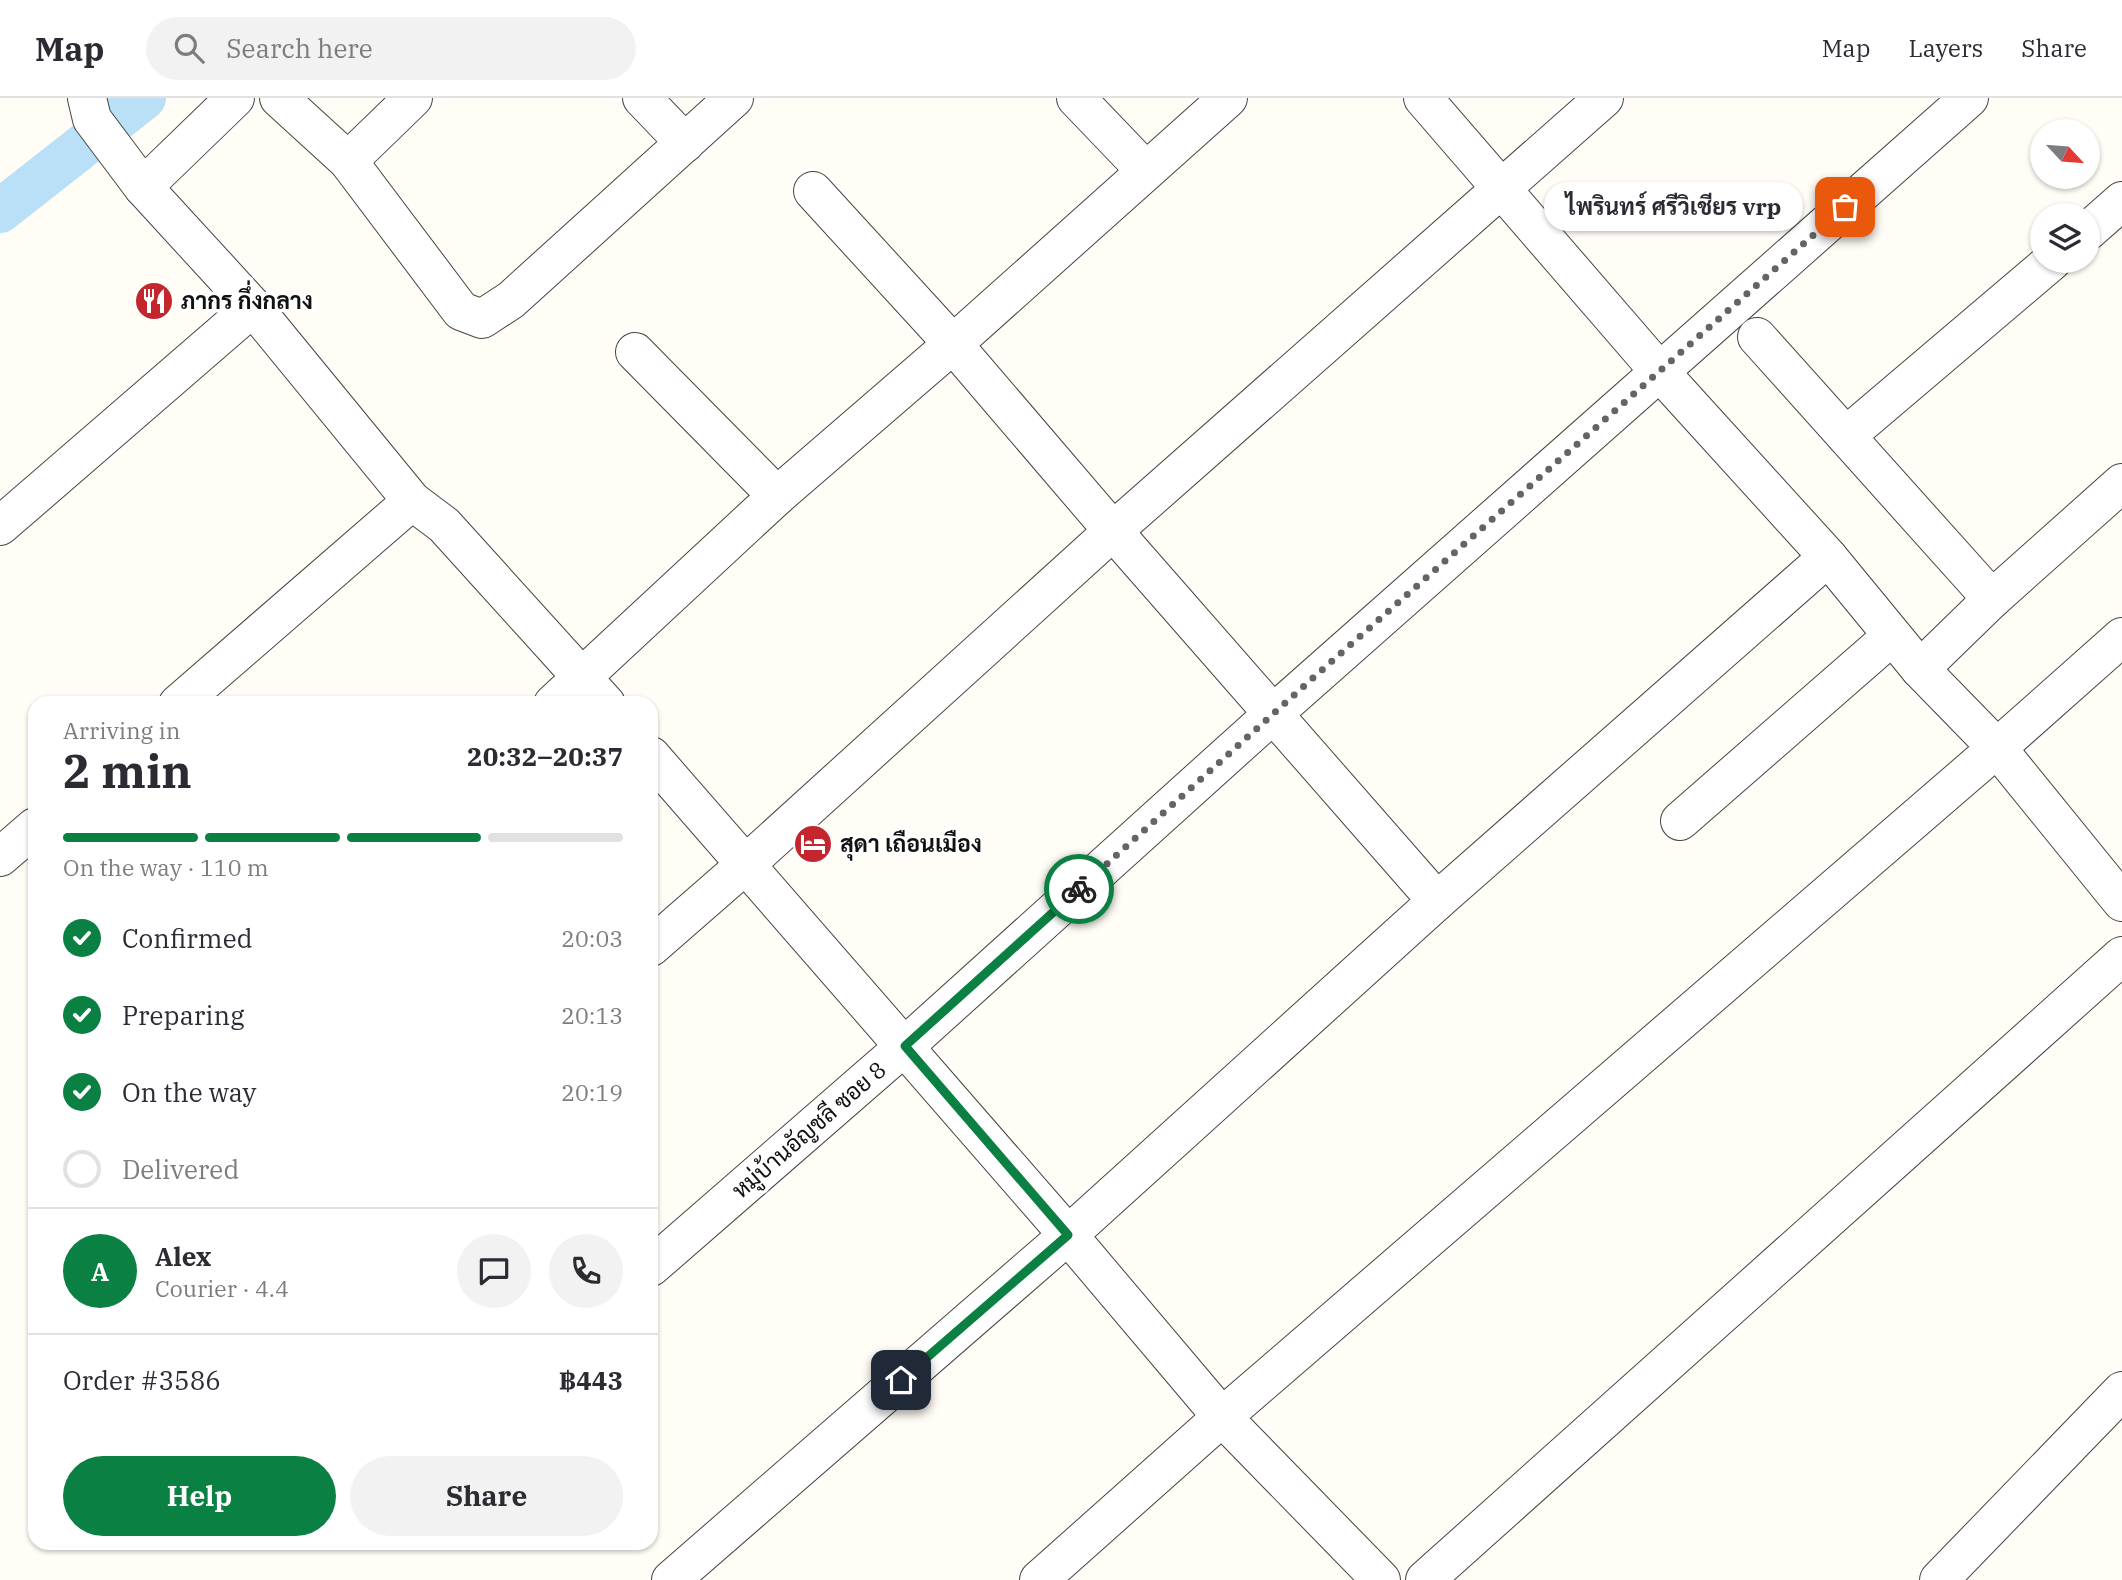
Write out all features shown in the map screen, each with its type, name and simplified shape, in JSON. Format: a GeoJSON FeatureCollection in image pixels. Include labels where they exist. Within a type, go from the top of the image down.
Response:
{"type":"FeatureCollection","features":[{"type":"Feature","properties":{"kind":"street"},"geometry":{"type":"LineString","coordinates":[[143,187],[236,98]]}},
{"type":"Feature","properties":{"kind":"street"},"geometry":{"type":"LineString","coordinates":[[278,98],[348,160],[461,311],[482,319],[511,300],[734,98]]}},
{"type":"Feature","properties":{"kind":"street"},"geometry":{"type":"LineString","coordinates":[[348,160],[412,98]]}},
{"type":"Feature","properties":{"kind":"street"},"geometry":{"type":"LineString","coordinates":[[642,98],[685,143]]}},
{"type":"Feature","properties":{"kind":"street"},"geometry":{"type":"LineString","coordinates":[[1076,98],[1146,170]]}},
{"type":"Feature","properties":{"kind":"street"},"geometry":{"type":"LineString","coordinates":[[577,696],[595,690],[776,496],[953,344],[1228,98]]}},
{"type":"Feature","properties":{"kind":"street"},"geometry":{"type":"LineString","coordinates":[[1423,98],[1658,371],[1829,557],[1920,669],[1997,748],[2122,902]]}},
{"type":"Feature","properties":{"kind":"street"},"geometry":{"type":"LineString","coordinates":[[658,941],[1113,531],[1604,98]]}},
{"type":"Feature","properties":{"kind":"street","name":"หมู่บ้านอัญชลี ซอย 8"},"geometry":{"type":"LineString","coordinates":[[658,1261],[905,1046],[1274,713],[1969,98]]}},
{"type":"Feature","properties":{"kind":"street"},"geometry":{"type":"LineString","coordinates":[[90,109],[118,155],[143,187],[253,307],[412,500],[444,525],[595,690]]}},
{"type":"Feature","properties":{"kind":"street"},"geometry":{"type":"LineString","coordinates":[[813,191],[953,344],[1437,901]]}},
{"type":"Feature","properties":{"kind":"street"},"geometry":{"type":"LineString","coordinates":[[2100,220],[2122,201]]}},
{"type":"Feature","properties":{"kind":"street"},"geometry":{"type":"LineString","coordinates":[[1846,436],[2038,273]]}},
{"type":"Feature","properties":{"kind":"street"},"geometry":{"type":"LineString","coordinates":[[2,520],[253,307]]}},
{"type":"Feature","properties":{"kind":"street"},"geometry":{"type":"LineString","coordinates":[[1757,337],[1992,599]]}},
{"type":"Feature","properties":{"kind":"street"},"geometry":{"type":"LineString","coordinates":[[635,352],[776,496]]}},
{"type":"Feature","properties":{"kind":"street"},"geometry":{"type":"LineString","coordinates":[[1920,669],[1992,599],[2122,483]]}},
{"type":"Feature","properties":{"kind":"street"},"geometry":{"type":"LineString","coordinates":[[187,696],[412,500]]}},
{"type":"Feature","properties":{"kind":"street"},"geometry":{"type":"LineString","coordinates":[[671,1580],[1068,1235],[1437,901],[1829,557]]}},
{"type":"Feature","properties":{"kind":"street"},"geometry":{"type":"LineString","coordinates":[[1680,821],[1892,636]]}},
{"type":"Feature","properties":{"kind":"street"},"geometry":{"type":"LineString","coordinates":[[1039,1580],[1222,1417],[2122,637]]}},
{"type":"Feature","properties":{"kind":"street"},"geometry":{"type":"LineString","coordinates":[[658,763],[905,1046],[1222,1417],[1381,1580]]}},
{"type":"Feature","properties":{"kind":"street"},"geometry":{"type":"LineString","coordinates":[[0,857],[28,833]]}},
{"type":"Feature","properties":{"kind":"street"},"geometry":{"type":"LineString","coordinates":[[1425,1580],[2122,956]]}},
{"type":"Feature","properties":{"kind":"street"},"geometry":{"type":"LineString","coordinates":[[1939,1580],[2122,1391]]}},
{"type":"Feature","properties":{"kind":"waterway"},"geometry":{"type":"LineString","coordinates":[[0,211],[144,98]]}},
{"type":"Feature","properties":{"kind":"way so far"},"geometry":{"type":"LineString","coordinates":[[1079,889],[1845,207]]}},
{"type":"Feature","properties":{"kind":"place","name":"ไพรินทร์ ศรีวิเชียร vrp"},"geometry":{"type":"Point","coordinates":[1845,207]}},
{"type":"Feature","properties":{"kind":"place","name":"ภากร กึ่งกลาง"},"geometry":{"type":"Point","coordinates":[154,301]}},
{"type":"Feature","properties":{"kind":"place","name":"สุดา เถือนเมือง"},"geometry":{"type":"Point","coordinates":[813,844]}},
{"type":"Feature","properties":{"kind":"route"},"geometry":{"type":"LineString","coordinates":[[901,1380],[1068,1235],[905,1046],[1079,889]]}}]}
